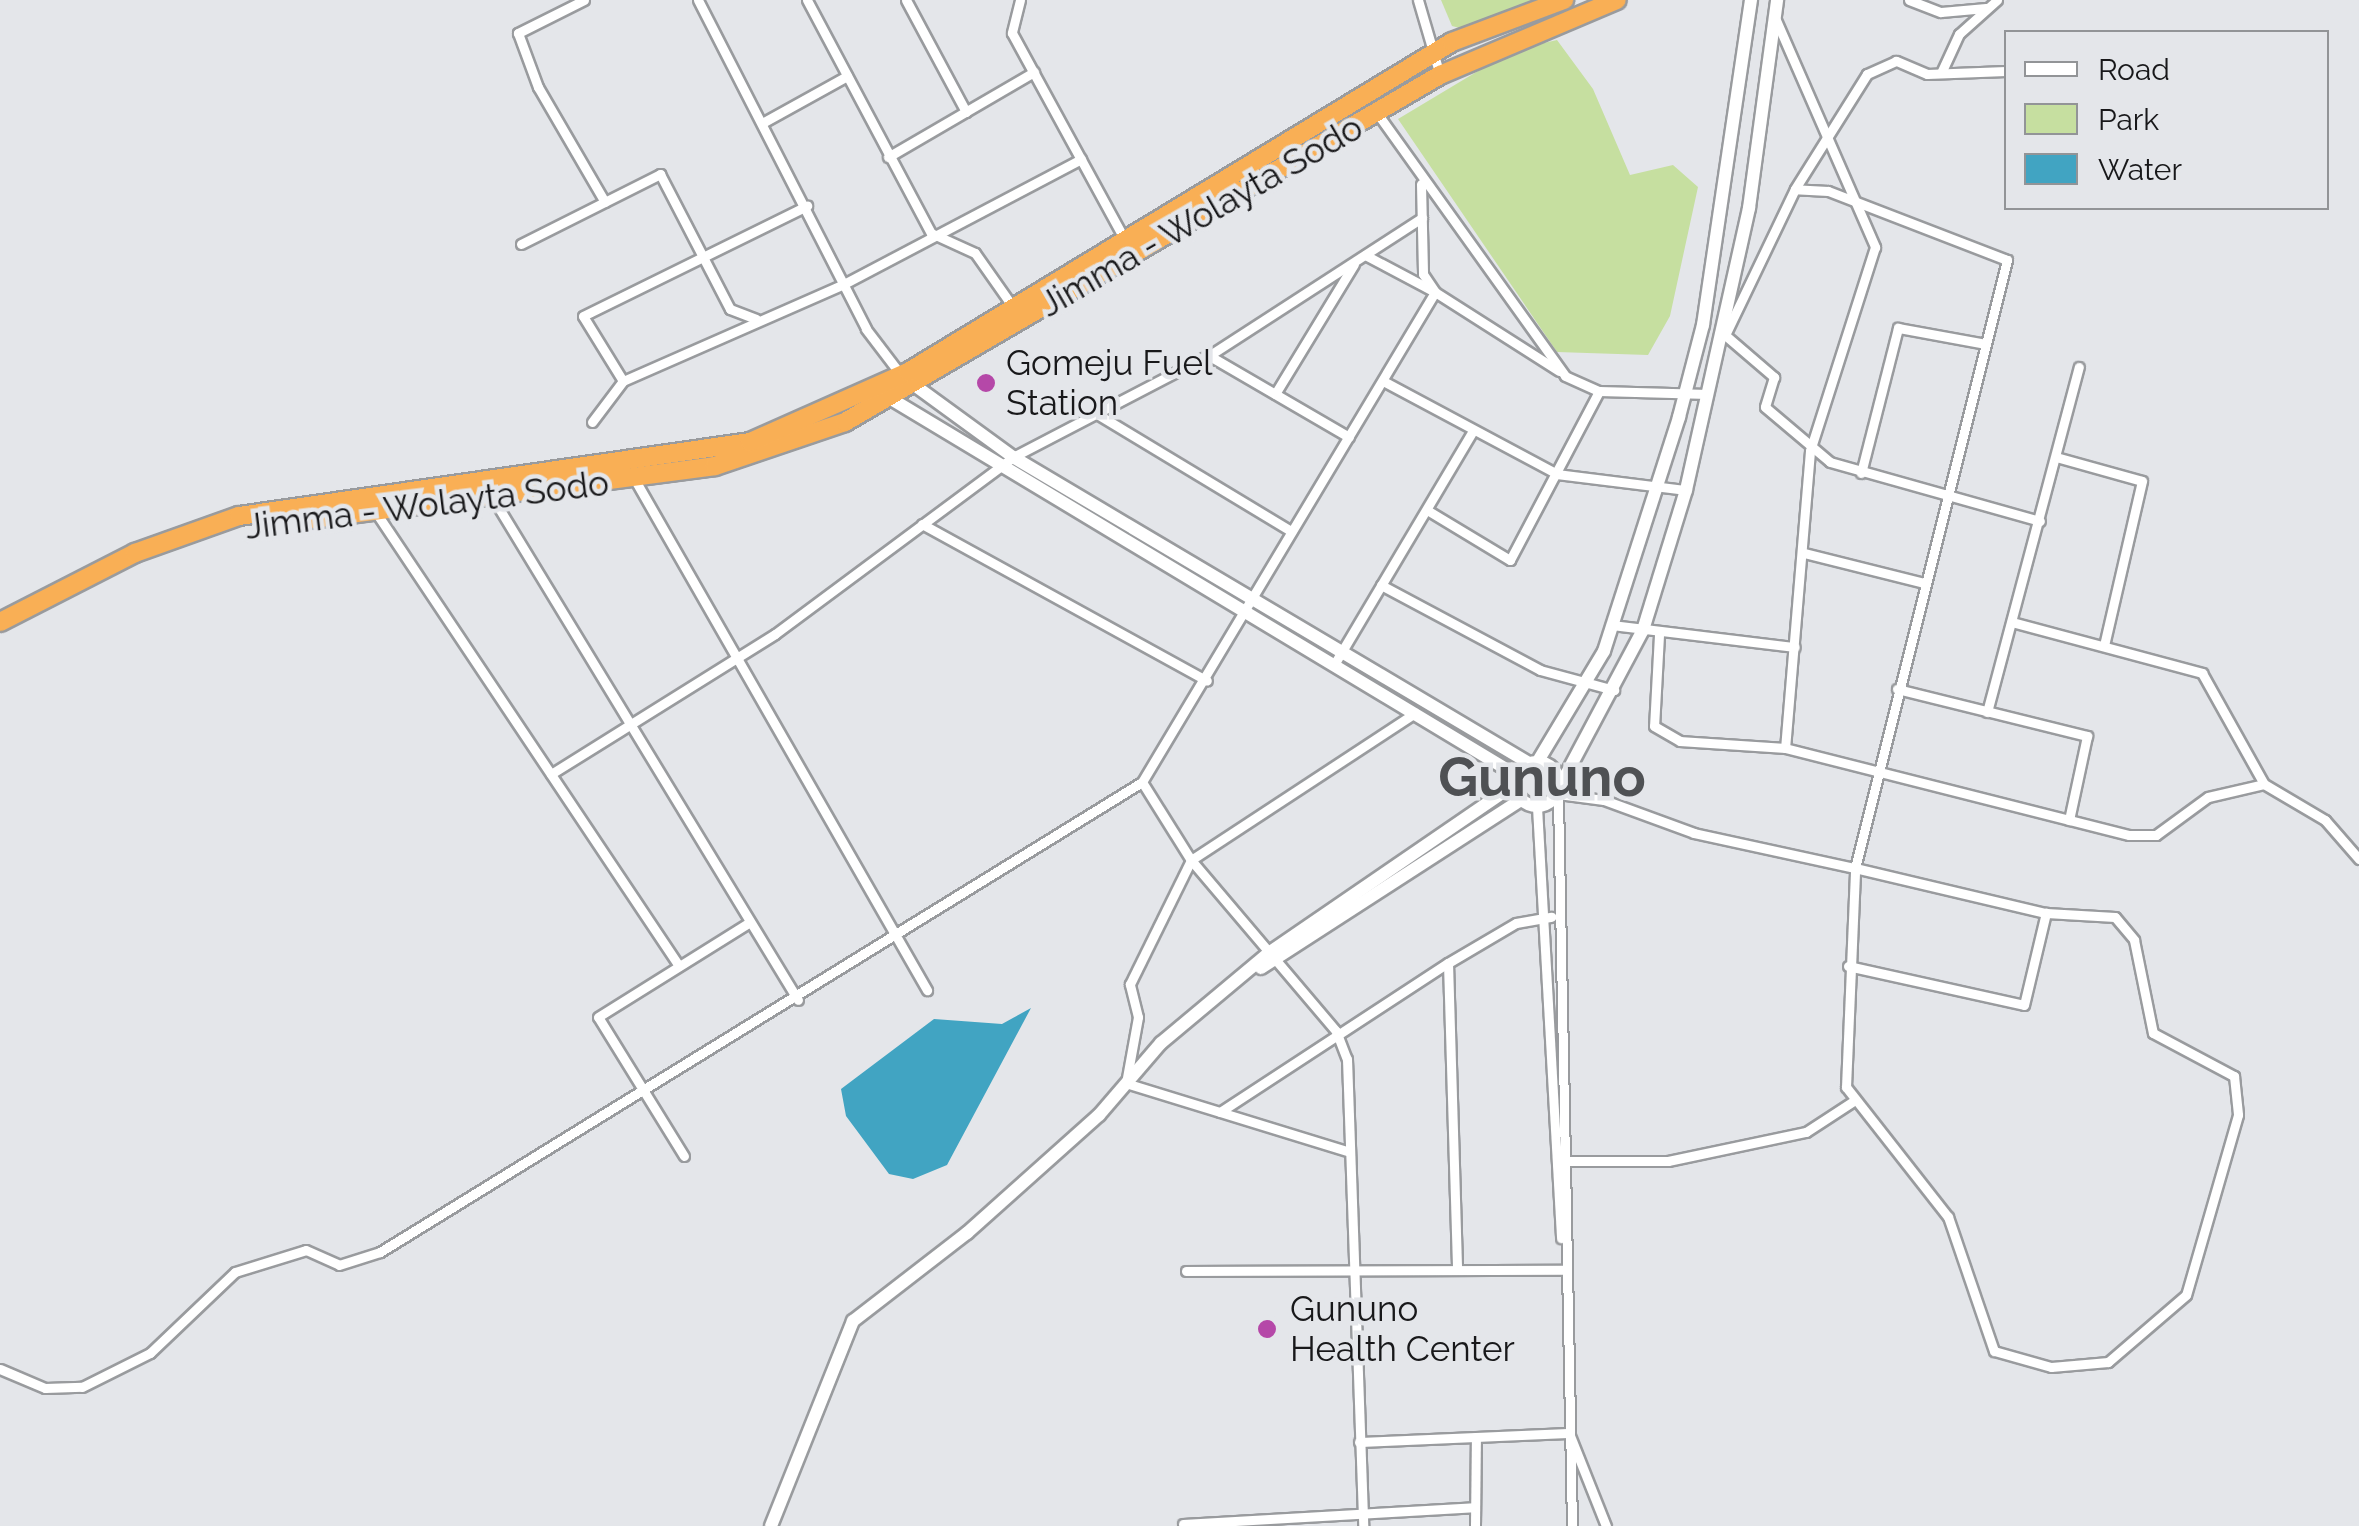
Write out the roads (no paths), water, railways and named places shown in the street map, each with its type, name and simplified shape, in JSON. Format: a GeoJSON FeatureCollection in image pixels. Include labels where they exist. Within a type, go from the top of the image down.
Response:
{"type":"FeatureCollection","features":[{"type":"Feature","properties":{"kind":"highway","name":"Jimma - Wolayta Sodo"},"geometry":{"type":"LineString","coordinates":[[1129,247],[1440,75],[1617,0]]}},
{"type":"Feature","properties":{"kind":"highway","name":"Jimma - Wolayta Sodo"},"geometry":{"type":"LineString","coordinates":[[0,622],[198,529],[372,506],[750,442],[872,388],[909,381],[1129,247],[1432,53],[1560,1]]}},
{"type":"Feature","properties":{"kind":"highway","name":"Jimma - Wolayta Sodo"},"geometry":{"type":"LineString","coordinates":[[372,506],[494,500],[634,480],[756,456],[894,401],[909,381]]}},
{"type":"Feature","properties":{"kind":"main road"},"geometry":{"type":"LineString","coordinates":[[771,1526],[853,1321],[967,1233],[1126,1082],[1161,1043],[1275,958],[1352,912],[1515,780],[1534,762],[1586,682],[1612,625],[1703,326],[1750,0]]}},
{"type":"Feature","properties":{"kind":"main road"},"geometry":{"type":"LineString","coordinates":[[909,381],[1014,457],[1417,712],[1515,780],[1521,800],[1537,807],[1559,790],[1614,690],[1642,630],[1686,490],[1725,335],[1777,0]]}},
{"type":"Feature","properties":{"kind":"main road"},"geometry":{"type":"LineString","coordinates":[[1560,1],[1566,20]]}},
{"type":"Feature","properties":{"kind":"main road"},"geometry":{"type":"LineString","coordinates":[[872,388],[1001,467],[1250,604],[1342,648],[1534,762],[1559,790]]}},
{"type":"Feature","properties":{"kind":"main road"},"geometry":{"type":"LineString","coordinates":[[1275,958],[1312,922],[1343,900],[1521,800]]}},
{"type":"Feature","properties":{"kind":"main road"},"geometry":{"type":"LineString","coordinates":[[1343,900],[1352,912]]}},
{"type":"Feature","properties":{"kind":"main road"},"geometry":{"type":"LineString","coordinates":[[1312,922],[1321,934]]}},
{"type":"Feature","properties":{"kind":"street"},"geometry":{"type":"LineString","coordinates":[[584,0],[518,33],[538,87],[605,202]]}},
{"type":"Feature","properties":{"kind":"street"},"geometry":{"type":"LineString","coordinates":[[698,0],[844,284],[909,381]]}},
{"type":"Feature","properties":{"kind":"street"},"geometry":{"type":"LineString","coordinates":[[807,0],[931,233],[974,253],[1018,314]]}},
{"type":"Feature","properties":{"kind":"street"},"geometry":{"type":"LineString","coordinates":[[906,0],[966,112]]}},
{"type":"Feature","properties":{"kind":"street"},"geometry":{"type":"LineString","coordinates":[[1020,0],[1012,33],[1129,247]]}},
{"type":"Feature","properties":{"kind":"street"},"geometry":{"type":"LineString","coordinates":[[1418,0],[1440,75]]}},
{"type":"Feature","properties":{"kind":"street"},"geometry":{"type":"LineString","coordinates":[[1909,0],[1941,12],[1993,4]]}},
{"type":"Feature","properties":{"kind":"street"},"geometry":{"type":"LineString","coordinates":[[1941,73],[1960,34],[1993,4]]}},
{"type":"Feature","properties":{"kind":"street"},"geometry":{"type":"LineString","coordinates":[[1775,17],[1876,247],[1810,450],[1785,748]]}},
{"type":"Feature","properties":{"kind":"street"},"geometry":{"type":"LineString","coordinates":[[2004,71],[1941,73],[1878,64],[1795,189],[1725,335],[1774,377],[1765,406],[1810,450],[1861,472],[2040,521]]}},
{"type":"Feature","properties":{"kind":"street"},"geometry":{"type":"LineString","coordinates":[[888,157],[1034,72]]}},
{"type":"Feature","properties":{"kind":"street"},"geometry":{"type":"LineString","coordinates":[[764,122],[847,76]]}},
{"type":"Feature","properties":{"kind":"street"},"geometry":{"type":"LineString","coordinates":[[1377,113],[1421,180],[1565,376]]}},
{"type":"Feature","properties":{"kind":"street"},"geometry":{"type":"LineString","coordinates":[[592,422],[624,381],[844,284],[931,233],[1081,159]]}},
{"type":"Feature","properties":{"kind":"street"},"geometry":{"type":"LineString","coordinates":[[521,244],[660,174],[730,309],[758,319]]}},
{"type":"Feature","properties":{"kind":"street"},"geometry":{"type":"LineString","coordinates":[[1421,180],[1423,274],[1434,292]]}},
{"type":"Feature","properties":{"kind":"street"},"geometry":{"type":"LineString","coordinates":[[1563,1246],[1559,790],[1855,868],[2046,913],[2115,917],[2134,940],[2153,1033],[2226,1068],[2238,1086],[2204,1256],[2162,1320],[2108,1362],[2083,1367],[2020,1363],[1994,1351],[1948,1217],[1890,1133],[1855,1100],[1842,1072],[1855,868],[1924,583],[1952,496],[2007,260],[1855,201],[1795,189]]}},
{"type":"Feature","properties":{"kind":"street"},"geometry":{"type":"LineString","coordinates":[[624,381],[583,316],[807,206]]}},
{"type":"Feature","properties":{"kind":"street"},"geometry":{"type":"LineString","coordinates":[[551,774],[737,658],[1014,457],[1208,356],[1422,218]]}},
{"type":"Feature","properties":{"kind":"street"},"geometry":{"type":"LineString","coordinates":[[1360,258],[1434,292],[1565,376],[1599,391],[1708,394]]}},
{"type":"Feature","properties":{"kind":"street"},"geometry":{"type":"LineString","coordinates":[[1275,394],[1360,258]]}},
{"type":"Feature","properties":{"kind":"street"},"geometry":{"type":"LineString","coordinates":[[0,1369],[46,1388],[111,1375],[150,1354],[234,1272],[306,1250],[338,1264],[380,1252],[644,1096],[1142,782],[1207,682],[1291,531],[1385,382],[1434,292]]}},
{"type":"Feature","properties":{"kind":"street"},"geometry":{"type":"LineString","coordinates":[[1861,472],[1898,328],[1986,344]]}},
{"type":"Feature","properties":{"kind":"street"},"geometry":{"type":"LineString","coordinates":[[1208,356],[1349,437]]}},
{"type":"Feature","properties":{"kind":"street"},"geometry":{"type":"LineString","coordinates":[[1987,712],[2079,367]]}},
{"type":"Feature","properties":{"kind":"street"},"geometry":{"type":"LineString","coordinates":[[1385,382],[1557,474],[1686,490]]}},
{"type":"Feature","properties":{"kind":"street"},"geometry":{"type":"LineString","coordinates":[[1427,510],[1510,560],[1599,391]]}},
{"type":"Feature","properties":{"kind":"street"},"geometry":{"type":"LineString","coordinates":[[1097,414],[1291,531]]}},
{"type":"Feature","properties":{"kind":"street"},"geometry":{"type":"LineString","coordinates":[[1335,663],[1473,431]]}},
{"type":"Feature","properties":{"kind":"street"},"geometry":{"type":"LineString","coordinates":[[2056,457],[2142,481],[2104,644]]}},
{"type":"Feature","properties":{"kind":"street"},"geometry":{"type":"LineString","coordinates":[[634,480],[927,990]]}},
{"type":"Feature","properties":{"kind":"street"},"geometry":{"type":"LineString","coordinates":[[494,500],[627,728],[798,1000]]}},
{"type":"Feature","properties":{"kind":"street"},"geometry":{"type":"LineString","coordinates":[[372,506],[679,966]]}},
{"type":"Feature","properties":{"kind":"street"},"geometry":{"type":"LineString","coordinates":[[922,524],[1207,682]]}},
{"type":"Feature","properties":{"kind":"street"},"geometry":{"type":"LineString","coordinates":[[1804,553],[1924,583]]}},
{"type":"Feature","properties":{"kind":"street"},"geometry":{"type":"LineString","coordinates":[[1381,585],[1540,670],[1614,690]]}},
{"type":"Feature","properties":{"kind":"street"},"geometry":{"type":"LineString","coordinates":[[2012,622],[2104,644],[2202,674],[2264,784],[2324,820],[2359,860]]}},
{"type":"Feature","properties":{"kind":"street"},"geometry":{"type":"LineString","coordinates":[[1612,625],[1659,636],[1796,647]]}},
{"type":"Feature","properties":{"kind":"street"},"geometry":{"type":"LineString","coordinates":[[1659,636],[1654,726],[1680,741],[1785,748],[2069,820],[2156,835],[2208,797],[2264,784]]}},
{"type":"Feature","properties":{"kind":"street"},"geometry":{"type":"LineString","coordinates":[[1897,689],[2087,736],[2069,820]]}},
{"type":"Feature","properties":{"kind":"street"},"geometry":{"type":"LineString","coordinates":[[1350,1152],[1126,1082],[1138,1018],[1130,984],[1191,860],[1417,712]]}},
{"type":"Feature","properties":{"kind":"street"},"geometry":{"type":"LineString","coordinates":[[1142,782],[1191,860],[1336,1031],[1347,1059],[1363,1521]]}},
{"type":"Feature","properties":{"kind":"street"},"geometry":{"type":"LineString","coordinates":[[1537,807],[1563,1246],[1572,1526]]}},
{"type":"Feature","properties":{"kind":"street"},"geometry":{"type":"LineString","coordinates":[[1848,966],[2024,1005],[2046,913]]}},
{"type":"Feature","properties":{"kind":"street"},"geometry":{"type":"LineString","coordinates":[[1220,1112],[1336,1031],[1448,963],[1546,917],[1559,917]]}},
{"type":"Feature","properties":{"kind":"street"},"geometry":{"type":"LineString","coordinates":[[684,1156],[598,1017],[750,922]]}},
{"type":"Feature","properties":{"kind":"street"},"geometry":{"type":"LineString","coordinates":[[1448,963],[1457,1270]]}},
{"type":"Feature","properties":{"kind":"street"},"geometry":{"type":"LineString","coordinates":[[1565,1161],[1668,1161],[1788,1136],[1834,1120],[1855,1100]]}},
{"type":"Feature","properties":{"kind":"street"},"geometry":{"type":"LineString","coordinates":[[1186,1270],[1352,1274],[1564,1270]]}},
{"type":"Feature","properties":{"kind":"street"},"geometry":{"type":"LineString","coordinates":[[1360,1442],[1569,1433]]}},
{"type":"Feature","properties":{"kind":"street"},"geometry":{"type":"LineString","coordinates":[[1569,1433],[1606,1526]]}},
{"type":"Feature","properties":{"kind":"street"},"geometry":{"type":"LineString","coordinates":[[1474,1526],[1476,1437]]}},
{"type":"Feature","properties":{"kind":"street"},"geometry":{"type":"LineString","coordinates":[[1183,1524],[1363,1521],[1474,1507]]}},
{"type":"Feature","properties":{"kind":"water"},"geometry":{"type":"Polygon","coordinates":[[[1031,1008],[947,1165],[913,1179],[889,1174],[846,1116],[841,1089],[934,1019],[1002,1024],[1031,1008]]]}},
{"type":"Feature","properties":{"kind":"place","name":"Gomeju Fuel Station"},"geometry":{"type":"Point","coordinates":[986,383]}},
{"type":"Feature","properties":{"kind":"place","name":"Gununo Health Center"},"geometry":{"type":"Point","coordinates":[1267,1329]}},
{"type":"Feature","properties":{"kind":"district","name":"Gununo"},"geometry":{"type":"Point","coordinates":[1542,777]}}]}
